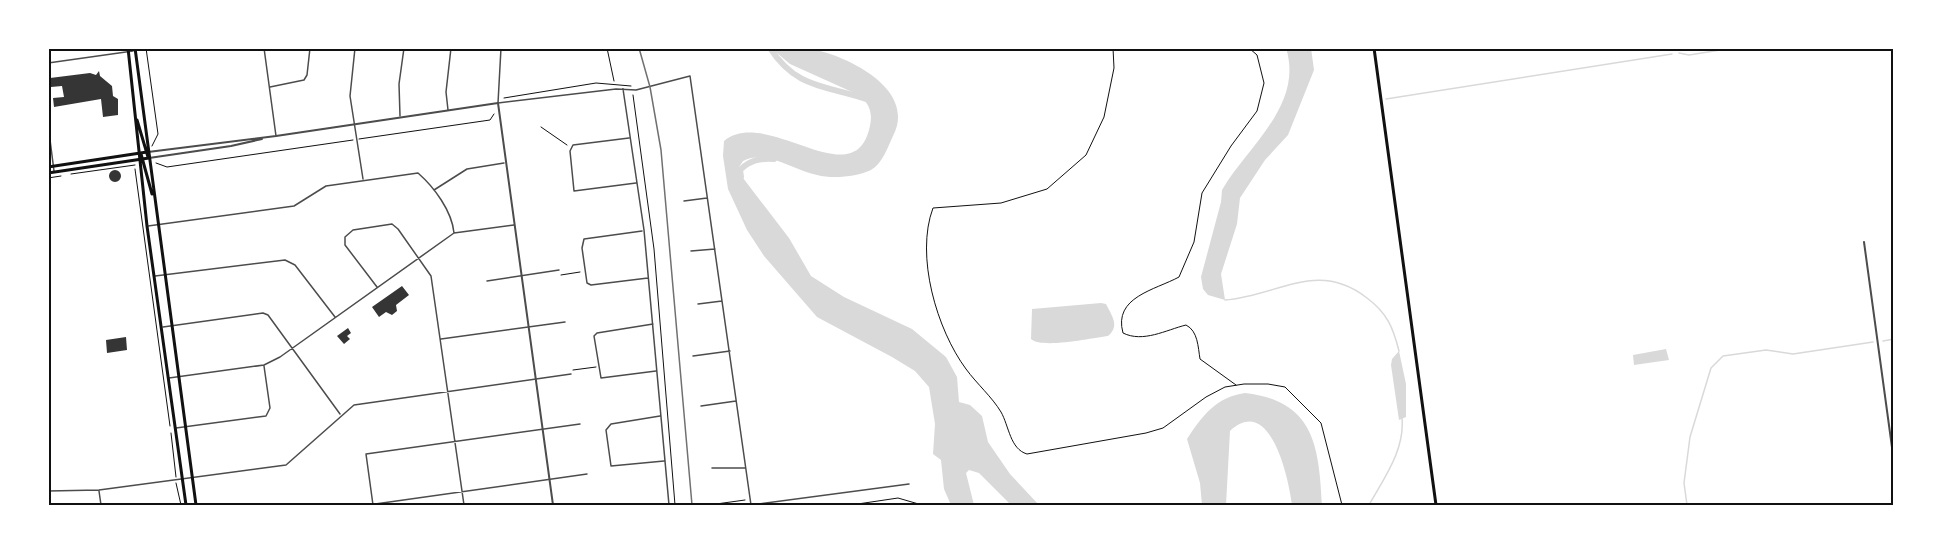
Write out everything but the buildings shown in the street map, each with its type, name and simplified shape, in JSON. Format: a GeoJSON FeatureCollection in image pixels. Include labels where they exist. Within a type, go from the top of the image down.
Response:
{"type":"FeatureCollection","features":[{"type":"Feature","properties":{"kind":"main road"},"geometry":{"type":"LineString","coordinates":[[1374,48],[1436,505]]}},
{"type":"Feature","properties":{"kind":"main road"},"geometry":{"type":"LineString","coordinates":[[135,49],[146,152]]}},
{"type":"Feature","properties":{"kind":"main road"},"geometry":{"type":"LineString","coordinates":[[128,50],[139,153],[156,209]]}},
{"type":"Feature","properties":{"kind":"main road"},"geometry":{"type":"LineString","coordinates":[[134,104],[149,158],[196,505]]}},
{"type":"Feature","properties":{"kind":"main road"},"geometry":{"type":"LineString","coordinates":[[48,167],[146,152]]}},
{"type":"Feature","properties":{"kind":"main road"},"geometry":{"type":"LineString","coordinates":[[48,173],[149,158]]}},
{"type":"Feature","properties":{"kind":"main road"},"geometry":{"type":"LineString","coordinates":[[142,159],[147,226],[186,505]]}},
{"type":"Feature","properties":{"kind":"main road"},"geometry":{"type":"LineString","coordinates":[[86,160],[87,167]]}},
{"type":"Feature","properties":{"kind":"street"},"geometry":{"type":"LineString","coordinates":[[264,48],[276,136]]}},
{"type":"Feature","properties":{"kind":"street"},"geometry":{"type":"LineString","coordinates":[[269,87],[304,80],[307,75],[310,48]]}},
{"type":"Feature","properties":{"kind":"street"},"geometry":{"type":"LineString","coordinates":[[355,48],[350,96],[363,180]]}},
{"type":"Feature","properties":{"kind":"street"},"geometry":{"type":"LineString","coordinates":[[400,117],[399,84],[404,48]]}},
{"type":"Feature","properties":{"kind":"street"},"geometry":{"type":"LineString","coordinates":[[448,110],[446,92],[452,48]]}},
{"type":"Feature","properties":{"kind":"street"},"geometry":{"type":"LineString","coordinates":[[501,48],[498,103],[553,505]]}},
{"type":"Feature","properties":{"kind":"street"},"geometry":{"type":"LineString","coordinates":[[48,63],[135,49]]}},
{"type":"Feature","properties":{"kind":"street"},"geometry":{"type":"LineString","coordinates":[[149,158],[276,136],[498,103],[632,91],[690,76],[750,505],[909,484]]}},
{"type":"Feature","properties":{"kind":"street"},"geometry":{"type":"LineString","coordinates":[[623,90],[644,230],[669,505]]}},
{"type":"Feature","properties":{"kind":"street"},"geometry":{"type":"LineString","coordinates":[[48,124],[54,172]]}},
{"type":"Feature","properties":{"kind":"street"},"geometry":{"type":"LineString","coordinates":[[146,152],[271,137]]}},
{"type":"Feature","properties":{"kind":"street"},"geometry":{"type":"LineString","coordinates":[[630,138],[573,145],[571,148],[574,190],[637,183]]}},
{"type":"Feature","properties":{"kind":"street"},"geometry":{"type":"LineString","coordinates":[[222,142],[223,147]]}},
{"type":"Feature","properties":{"kind":"street"},"geometry":{"type":"LineString","coordinates":[[434,190],[467,170],[505,163]]}},
{"type":"Feature","properties":{"kind":"street"},"geometry":{"type":"LineString","coordinates":[[147,226],[294,206],[326,186],[418,173],[434,190],[453,220],[454,233]]}},
{"type":"Feature","properties":{"kind":"street"},"geometry":{"type":"LineString","coordinates":[[684,201],[708,198]]}},
{"type":"Feature","properties":{"kind":"street"},"geometry":{"type":"LineString","coordinates":[[377,287],[345,244],[345,237],[348,232],[392,224],[398,229],[431,276],[464,505]]}},
{"type":"Feature","properties":{"kind":"street"},"geometry":{"type":"LineString","coordinates":[[168,378],[264,365],[293,348],[418,256],[454,233],[514,225]]}},
{"type":"Feature","properties":{"kind":"street"},"geometry":{"type":"LineString","coordinates":[[644,230],[584,239],[582,248],[587,284],[649,278]]}},
{"type":"Feature","properties":{"kind":"street"},"geometry":{"type":"LineString","coordinates":[[1864,242],[1894,462]]}},
{"type":"Feature","properties":{"kind":"street"},"geometry":{"type":"LineString","coordinates":[[691,251],[716,249]]}},
{"type":"Feature","properties":{"kind":"street"},"geometry":{"type":"LineString","coordinates":[[154,276],[285,260],[295,265],[336,318]]}},
{"type":"Feature","properties":{"kind":"street"},"geometry":{"type":"LineString","coordinates":[[487,281],[559,270]]}},
{"type":"Feature","properties":{"kind":"street"},"geometry":{"type":"LineString","coordinates":[[48,299],[48,318]]}},
{"type":"Feature","properties":{"kind":"street"},"geometry":{"type":"LineString","coordinates":[[698,304],[723,301]]}},
{"type":"Feature","properties":{"kind":"street"},"geometry":{"type":"LineString","coordinates":[[162,328],[263,313],[268,315],[340,415]]}},
{"type":"Feature","properties":{"kind":"street"},"geometry":{"type":"LineString","coordinates":[[440,339],[565,322]]}},
{"type":"Feature","properties":{"kind":"street"},"geometry":{"type":"LineString","coordinates":[[653,324],[597,333],[594,336],[599,375],[603,379],[657,371]]}},
{"type":"Feature","properties":{"kind":"street"},"geometry":{"type":"LineString","coordinates":[[693,356],[730,351]]}},
{"type":"Feature","properties":{"kind":"street"},"geometry":{"type":"LineString","coordinates":[[175,428],[266,416],[270,408],[264,365]]}},
{"type":"Feature","properties":{"kind":"street"},"geometry":{"type":"LineString","coordinates":[[48,491],[99,490],[291,463],[340,415],[354,405],[571,374]]}},
{"type":"Feature","properties":{"kind":"street"},"geometry":{"type":"LineString","coordinates":[[701,406],[737,401]]}},
{"type":"Feature","properties":{"kind":"street"},"geometry":{"type":"LineString","coordinates":[[661,416],[611,424],[606,430],[611,466],[665,461]]}},
{"type":"Feature","properties":{"kind":"street"},"geometry":{"type":"LineString","coordinates":[[373,505],[366,454],[580,424]]}},
{"type":"Feature","properties":{"kind":"street"},"geometry":{"type":"LineString","coordinates":[[712,468],[746,468]]}},
{"type":"Feature","properties":{"kind":"street"},"geometry":{"type":"LineString","coordinates":[[368,505],[587,474]]}},
{"type":"Feature","properties":{"kind":"street"},"geometry":{"type":"LineString","coordinates":[[99,490],[101,505]]}},
{"type":"Feature","properties":{"kind":"path"},"geometry":{"type":"LineString","coordinates":[[147,48],[158,134],[152,146]]}},
{"type":"Feature","properties":{"kind":"path"},"geometry":{"type":"LineString","coordinates":[[607,48],[614,83]]}},
{"type":"Feature","properties":{"kind":"path"},"geometry":{"type":"LineString","coordinates":[[1113,48],[1114,68],[1104,117],[1086,155],[1047,189],[1001,203],[933,208],[929,218],[928,256],[934,305],[947,338],[966,368],[1001,412],[1016,446],[1027,454],[1155,431],[1225,387],[1268,384],[1285,387],[1321,423],[1342,505]]}},
{"type":"Feature","properties":{"kind":"path"},"geometry":{"type":"LineString","coordinates":[[1238,386],[1200,360],[1196,335],[1191,327],[1186,325],[1148,336],[1132,338],[1123,333],[1120,323],[1121,312],[1132,299],[1179,277],[1194,242],[1202,193],[1257,111],[1264,83],[1257,55],[1249,48]]}},
{"type":"Feature","properties":{"kind":"path"},"geometry":{"type":"LineString","coordinates":[[498,103],[508,96],[614,83],[631,86],[654,249],[675,505]]}},
{"type":"Feature","properties":{"kind":"path"},"geometry":{"type":"LineString","coordinates":[[154,161],[166,167],[489,120],[495,112]]}},
{"type":"Feature","properties":{"kind":"path"},"geometry":{"type":"LineString","coordinates":[[541,127],[571,148]]}},
{"type":"Feature","properties":{"kind":"path"},"geometry":{"type":"LineString","coordinates":[[69,174],[135,165],[175,475]]}},
{"type":"Feature","properties":{"kind":"path"},"geometry":{"type":"LineString","coordinates":[[48,178],[62,176]]}},
{"type":"Feature","properties":{"kind":"path"},"geometry":{"type":"LineString","coordinates":[[559,270],[560,275],[585,272]]}},
{"type":"Feature","properties":{"kind":"path"},"geometry":{"type":"LineString","coordinates":[[571,374],[574,369],[598,366]]}},
{"type":"Feature","properties":{"kind":"path"},"geometry":{"type":"LineString","coordinates":[[176,483],[181,505]]}},
{"type":"Feature","properties":{"kind":"path"},"geometry":{"type":"LineString","coordinates":[[851,505],[898,498],[922,505]]}},
{"type":"Feature","properties":{"kind":"path"},"geometry":{"type":"LineString","coordinates":[[709,505],[750,499]]}},
{"type":"Feature","properties":{"kind":"shaded area"},"geometry":{"type":"Polygon","coordinates":[[[771,48],[807,48],[857,66],[887,89],[895,103],[898,119],[887,150],[871,170],[844,177],[830,177],[761,157],[743,161],[739,167],[743,178],[789,238],[811,276],[844,297],[912,329],[946,357],[957,377],[959,402],[970,405],[982,416],[988,442],[1010,474],[1039,505],[1011,505],[979,473],[969,470],[966,473],[974,505],[951,505],[944,489],[941,460],[933,454],[935,424],[929,387],[915,371],[817,317],[764,256],[747,230],[728,189],[723,156],[724,141],[742,133],[762,134],[827,153],[845,154],[860,148],[870,125],[870,112],[861,96],[790,64],[771,48]]]}},
{"type":"Feature","properties":{"kind":"shaded area"},"geometry":{"type":"Polygon","coordinates":[[[1286,48],[1311,48],[1314,70],[1288,135],[1265,160],[1240,198],[1237,224],[1221,274],[1225,300],[1208,295],[1203,289],[1201,277],[1221,202],[1222,190],[1280,107],[1287,88],[1289,69],[1286,48]]]}},
{"type":"Feature","properties":{"kind":"shaded area"},"geometry":{"type":"Polygon","coordinates":[[[1106,304],[1114,321],[1114,328],[1108,336],[1056,343],[1037,342],[1031,339],[1032,309],[1106,304]]]}},
{"type":"Feature","properties":{"kind":"shaded area"},"geometry":{"type":"Polygon","coordinates":[[[1666,349],[1669,360],[1634,365],[1633,355],[1666,349]]]}},
{"type":"Feature","properties":{"kind":"shaded area"},"geometry":{"type":"Polygon","coordinates":[[[1399,351],[1406,384],[1406,417],[1399,420],[1391,365],[1392,359],[1399,351]]]}},
{"type":"Feature","properties":{"kind":"shaded area"},"geometry":{"type":"Polygon","coordinates":[[[1245,393],[1268,398],[1286,406],[1299,416],[1315,446],[1322,505],[1292,505],[1282,461],[1267,431],[1257,423],[1244,422],[1230,431],[1226,505],[1202,505],[1200,483],[1187,439],[1198,423],[1218,403],[1245,393]]]}},
{"type":"Feature","properties":{"kind":"waterway"},"geometry":{"type":"LineString","coordinates":[[770,48],[780,62],[802,79],[869,100]]}},
{"type":"Feature","properties":{"kind":"waterway"},"geometry":{"type":"LineString","coordinates":[[1679,53],[1689,55],[1733,48]]}},
{"type":"Feature","properties":{"kind":"waterway"},"geometry":{"type":"LineString","coordinates":[[1386,99],[1672,54]]}},
{"type":"Feature","properties":{"kind":"waterway"},"geometry":{"type":"LineString","coordinates":[[741,177],[740,170],[751,162],[760,159],[774,159]]}},
{"type":"Feature","properties":{"kind":"waterway"},"geometry":{"type":"LineString","coordinates":[[1225,300],[1297,283],[1314,280],[1331,281],[1349,287],[1380,309],[1392,328],[1399,351]]}},
{"type":"Feature","properties":{"kind":"waterway"},"geometry":{"type":"LineString","coordinates":[[1883,341],[1894,339]]}},
{"type":"Feature","properties":{"kind":"waterway"},"geometry":{"type":"LineString","coordinates":[[1687,505],[1684,483],[1690,437],[1711,368],[1723,356],[1766,350],[1793,354],[1873,342]]}},
{"type":"Feature","properties":{"kind":"waterway"},"geometry":{"type":"LineString","coordinates":[[1369,505],[1397,452],[1402,418]]}},
{"type":"Feature","properties":{"kind":"railway"},"geometry":{"type":"LineString","coordinates":[[639,48],[650,87],[661,150],[692,505]]}}]}
